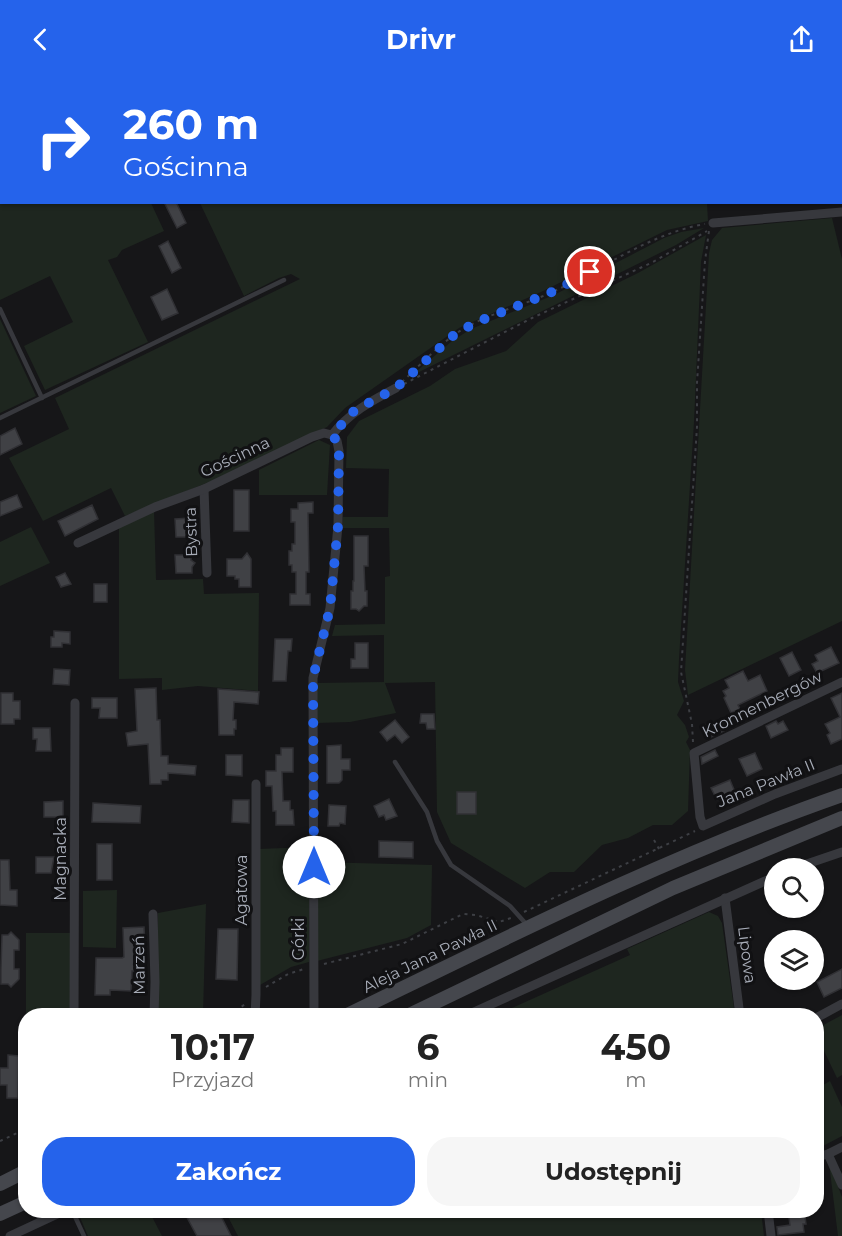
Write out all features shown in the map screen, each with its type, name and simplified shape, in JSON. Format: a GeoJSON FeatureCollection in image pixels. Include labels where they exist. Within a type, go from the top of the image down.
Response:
{"type":"FeatureCollection","features":[{"type":"Feature","properties":{"kind":"main road","name":"Aleja Jana Pawła II"},"geometry":{"type":"LineString","coordinates":[[362,1008],[621,884],[708,846],[842,795]]}},
{"type":"Feature","properties":{"kind":"main road"},"geometry":{"type":"LineString","coordinates":[[424,1008],[713,869],[842,818]]}},
{"type":"Feature","properties":{"kind":"main road"},"geometry":{"type":"LineString","coordinates":[[0,1184],[18,1175]]}},
{"type":"Feature","properties":{"kind":"main road"},"geometry":{"type":"LineString","coordinates":[[0,1214],[18,1206]]}},
{"type":"Feature","properties":{"kind":"street"},"geometry":{"type":"LineString","coordinates":[[713,223],[842,212]]}},
{"type":"Feature","properties":{"kind":"street"},"geometry":{"type":"LineString","coordinates":[[332,435],[354,411],[396,388]]}},
{"type":"Feature","properties":{"kind":"street","name":"Gościnna"},"geometry":{"type":"LineString","coordinates":[[78,543],[154,507],[204,489],[312,437],[324,433],[332,435]]}},
{"type":"Feature","properties":{"kind":"street","name":"Górki"},"geometry":{"type":"LineString","coordinates":[[314,1008],[313,678],[330,608],[338,526],[339,451],[337,441],[332,435]]}},
{"type":"Feature","properties":{"kind":"street","name":"Bystra"},"geometry":{"type":"LineString","coordinates":[[204,489],[207,573]]}},
{"type":"Feature","properties":{"kind":"street","name":"Kronnenbergów"},"geometry":{"type":"LineString","coordinates":[[694,753],[842,682]]}},
{"type":"Feature","properties":{"kind":"street","name":"Magnacka"},"geometry":{"type":"LineString","coordinates":[[74,1008],[75,702]]}},
{"type":"Feature","properties":{"kind":"street"},"geometry":{"type":"LineString","coordinates":[[694,753],[700,817],[703,826]]}},
{"type":"Feature","properties":{"kind":"street","name":"Jana Pawła II"},"geometry":{"type":"LineString","coordinates":[[703,826],[775,794],[842,769]]}},
{"type":"Feature","properties":{"kind":"street","name":"Agatowa"},"geometry":{"type":"LineString","coordinates":[[255,1008],[256,784]]}},
{"type":"Feature","properties":{"kind":"street"},"geometry":{"type":"LineString","coordinates":[[824,858],[842,852]]}},
{"type":"Feature","properties":{"kind":"street"},"geometry":{"type":"LineString","coordinates":[[483,1008],[764,881]]}},
{"type":"Feature","properties":{"kind":"street","name":"Lipowa"},"geometry":{"type":"LineString","coordinates":[[725,898],[739,1008]]}},
{"type":"Feature","properties":{"kind":"street","name":"Marzeń"},"geometry":{"type":"LineString","coordinates":[[153,914],[154,1008]]}},
{"type":"Feature","properties":{"kind":"street"},"geometry":{"type":"LineString","coordinates":[[824,1014],[842,1004]]}},
{"type":"Feature","properties":{"kind":"street"},"geometry":{"type":"LineString","coordinates":[[824,1155],[842,1147]]}},
{"type":"Feature","properties":{"kind":"street"},"geometry":{"type":"LineString","coordinates":[[828,1154],[842,1185]]}},
{"type":"Feature","properties":{"kind":"street"},"geometry":{"type":"LineString","coordinates":[[10,1236],[49,1218]]}},
{"type":"Feature","properties":{"kind":"street"},"geometry":{"type":"LineString","coordinates":[[769,1218],[771,1236]]}},
{"type":"Feature","properties":{"kind":"lane"},"geometry":{"type":"LineString","coordinates":[[0,418],[284,280]]}},
{"type":"Feature","properties":{"kind":"lane"},"geometry":{"type":"LineString","coordinates":[[0,309],[42,398]]}},
{"type":"Feature","properties":{"kind":"lane"},"geometry":{"type":"LineString","coordinates":[[395,762],[427,812],[436,841],[451,865],[499,897],[529,927]]}},
{"type":"Feature","properties":{"kind":"lane"},"geometry":{"type":"LineString","coordinates":[[76,1218],[84,1236]]}},
{"type":"Feature","properties":{"kind":"path"},"geometry":{"type":"LineString","coordinates":[[396,388],[441,345],[477,322],[550,293],[670,232],[713,223]]}},
{"type":"Feature","properties":{"kind":"path"},"geometry":{"type":"LineString","coordinates":[[396,388],[532,318],[652,262],[710,230],[705,261],[681,672],[692,724],[694,753]]}},
{"type":"Feature","properties":{"kind":"path"},"geometry":{"type":"LineString","coordinates":[[241,1008],[279,978],[313,966],[402,944],[463,914],[476,915],[499,922],[518,915],[703,826]]}},
{"type":"Feature","properties":{"kind":"path"},"geometry":{"type":"LineString","coordinates":[[654,840],[659,849]]}},
{"type":"Feature","properties":{"kind":"path"},"geometry":{"type":"LineString","coordinates":[[0,1142],[18,1133]]}},
{"type":"Feature","properties":{"kind":"shaded area"},"geometry":{"type":"Polygon","coordinates":[[[0,204],[151,204],[164,231],[122,250],[117,257],[108,260],[148,342],[45,390],[24,346],[73,322],[50,276],[0,300],[0,204]]]}},
{"type":"Feature","properties":{"kind":"shaded area"},"geometry":{"type":"Polygon","coordinates":[[[200,204],[707,204],[708,221],[667,230],[541,292],[459,328],[345,408],[327,427],[214,480],[125,516],[111,488],[43,521],[9,458],[69,429],[55,398],[300,279],[291,274],[244,296],[200,204]]]}},
{"type":"Feature","properties":{"kind":"shaded area"},"geometry":{"type":"Polygon","coordinates":[[[832,218],[842,259],[842,621],[688,695],[685,670],[709,253],[712,240],[722,228],[832,218]]]}},
{"type":"Feature","properties":{"kind":"shaded area"},"geometry":{"type":"Polygon","coordinates":[[[704,228],[676,245],[411,376],[452,341],[471,329],[554,295],[664,238],[704,228]]]}},
{"type":"Feature","properties":{"kind":"shaded area"},"geometry":{"type":"Polygon","coordinates":[[[706,235],[701,262],[678,682],[684,701],[677,715],[685,725],[689,737],[686,742],[690,750],[688,811],[672,825],[653,825],[628,838],[602,845],[574,872],[550,872],[525,888],[451,843],[437,812],[435,682],[385,683],[396,713],[350,722],[316,723],[317,683],[384,682],[384,635],[332,636],[335,625],[385,624],[385,577],[390,576],[389,528],[343,528],[343,517],[388,517],[389,469],[346,468],[347,437],[359,421],[430,386],[455,369],[506,351],[538,322],[638,273],[706,235]]]}},
{"type":"Feature","properties":{"kind":"shaded area"},"geometry":{"type":"Polygon","coordinates":[[[0,319],[36,396],[0,413],[0,319]]]}},
{"type":"Feature","properties":{"kind":"shaded area"},"geometry":{"type":"Polygon","coordinates":[[[319,440],[330,445],[327,495],[259,495],[259,470],[319,440]]]}},
{"type":"Feature","properties":{"kind":"shaded area"},"geometry":{"type":"Polygon","coordinates":[[[154,510],[156,580],[203,579],[204,594],[259,593],[258,691],[198,686],[162,690],[162,678],[119,679],[119,528],[154,510]]]}},
{"type":"Feature","properties":{"kind":"shaded area"},"geometry":{"type":"Polygon","coordinates":[[[31,527],[50,563],[0,586],[0,542],[31,527]]]}},
{"type":"Feature","properties":{"kind":"shaded area"},"geometry":{"type":"Polygon","coordinates":[[[309,847],[309,962],[291,967],[260,985],[259,849],[309,847]]]}},
{"type":"Feature","properties":{"kind":"shaded area"},"geometry":{"type":"Polygon","coordinates":[[[316,862],[432,865],[431,925],[407,938],[317,961],[316,862]]]}},
{"type":"Feature","properties":{"kind":"shaded area"},"geometry":{"type":"Polygon","coordinates":[[[117,890],[116,948],[83,947],[83,891],[117,890]]]}},
{"type":"Feature","properties":{"kind":"shaded area"},"geometry":{"type":"Polygon","coordinates":[[[206,904],[203,1008],[158,1008],[158,913],[206,904]]]}},
{"type":"Feature","properties":{"kind":"shaded area"},"geometry":{"type":"Polygon","coordinates":[[[709,912],[718,916],[722,923],[734,1008],[512,1008],[630,955],[627,949],[709,912]]]}},
{"type":"Feature","properties":{"kind":"shaded area"},"geometry":{"type":"Polygon","coordinates":[[[26,933],[71,933],[71,1008],[26,1008],[26,933]]]}},
{"type":"Feature","properties":{"kind":"shaded area"},"geometry":{"type":"Polygon","coordinates":[[[842,1015],[842,1075],[837,1078],[824,1051],[824,1025],[842,1015]]]}},
{"type":"Feature","properties":{"kind":"shaded area"},"geometry":{"type":"Polygon","coordinates":[[[830,1081],[842,1107],[842,1136],[824,1145],[824,1084],[830,1081]]]}},
{"type":"Feature","properties":{"kind":"shaded area"},"geometry":{"type":"Polygon","coordinates":[[[829,1163],[842,1197],[842,1236],[838,1236],[829,1163]]]}},
{"type":"Feature","properties":{"kind":"shaded area"},"geometry":{"type":"Polygon","coordinates":[[[80,1218],[153,1218],[162,1236],[88,1236],[80,1218]]]}},
{"type":"Feature","properties":{"kind":"shaded area"},"geometry":{"type":"Polygon","coordinates":[[[229,1218],[762,1218],[764,1236],[238,1236],[229,1218]]]}},
{"type":"Feature","properties":{"kind":"building"},"geometry":{"type":"Polygon","coordinates":[[[165,204],[177,204],[186,223],[177,228],[165,204]]]}},
{"type":"Feature","properties":{"kind":"building"},"geometry":{"type":"Polygon","coordinates":[[[168,241],[181,268],[172,273],[159,246],[168,241]]]}},
{"type":"Feature","properties":{"kind":"building"},"geometry":{"type":"Polygon","coordinates":[[[167,289],[178,313],[162,320],[151,297],[167,289]]]}},
{"type":"Feature","properties":{"kind":"building"},"geometry":{"type":"Polygon","coordinates":[[[15,428],[22,444],[0,455],[0,436],[15,428]]]}},
{"type":"Feature","properties":{"kind":"building"},"geometry":{"type":"Polygon","coordinates":[[[234,490],[249,490],[249,531],[234,531],[234,490]]]}},
{"type":"Feature","properties":{"kind":"building"},"geometry":{"type":"Polygon","coordinates":[[[17,495],[22,507],[0,516],[0,502],[17,495]]]}},
{"type":"Feature","properties":{"kind":"building"},"geometry":{"type":"Polygon","coordinates":[[[313,502],[313,513],[308,513],[309,572],[306,572],[306,594],[310,594],[310,605],[290,605],[290,594],[296,594],[296,572],[292,572],[292,565],[289,565],[289,551],[292,551],[292,544],[295,544],[295,522],[291,522],[291,509],[298,509],[298,503],[313,502]]]}},
{"type":"Feature","properties":{"kind":"building"},"geometry":{"type":"Polygon","coordinates":[[[92,505],[98,519],[65,536],[58,521],[92,505]]]}},
{"type":"Feature","properties":{"kind":"building"},"geometry":{"type":"Polygon","coordinates":[[[190,518],[190,537],[176,537],[175,519],[190,518]]]}},
{"type":"Feature","properties":{"kind":"building"},"geometry":{"type":"Polygon","coordinates":[[[354,536],[368,536],[368,566],[364,566],[367,606],[359,611],[351,609],[351,591],[353,591],[354,581],[354,536]]]}},
{"type":"Feature","properties":{"kind":"building"},"geometry":{"type":"Polygon","coordinates":[[[247,553],[251,559],[251,587],[239,587],[239,579],[235,579],[235,576],[227,576],[227,559],[242,559],[247,553]]]}},
{"type":"Feature","properties":{"kind":"building"},"geometry":{"type":"Polygon","coordinates":[[[175,555],[191,555],[191,560],[195,563],[192,573],[176,573],[175,555]]]}},
{"type":"Feature","properties":{"kind":"building"},"geometry":{"type":"Polygon","coordinates":[[[65,573],[71,584],[61,587],[56,577],[65,573]]]}},
{"type":"Feature","properties":{"kind":"building"},"geometry":{"type":"Polygon","coordinates":[[[94,584],[107,584],[107,602],[94,602],[94,584]]]}},
{"type":"Feature","properties":{"kind":"building"},"geometry":{"type":"Polygon","coordinates":[[[54,631],[70,632],[70,644],[62,643],[62,647],[51,647],[51,637],[54,637],[54,631]]]}},
{"type":"Feature","properties":{"kind":"building"},"geometry":{"type":"Polygon","coordinates":[[[275,639],[292,639],[291,651],[288,651],[286,681],[273,681],[275,639]]]}},
{"type":"Feature","properties":{"kind":"building"},"geometry":{"type":"Polygon","coordinates":[[[355,643],[368,643],[368,668],[351,668],[351,659],[355,659],[355,643]]]}},
{"type":"Feature","properties":{"kind":"building"},"geometry":{"type":"Polygon","coordinates":[[[831,647],[839,663],[817,673],[812,664],[818,661],[815,655],[831,647]]]}},
{"type":"Feature","properties":{"kind":"building"},"geometry":{"type":"Polygon","coordinates":[[[792,652],[801,670],[789,676],[780,658],[792,652]]]}},
{"type":"Feature","properties":{"kind":"building"},"geometry":{"type":"Polygon","coordinates":[[[54,669],[70,670],[69,685],[53,684],[54,669]]]}},
{"type":"Feature","properties":{"kind":"building"},"geometry":{"type":"Polygon","coordinates":[[[743,671],[748,681],[760,675],[767,691],[738,705],[740,709],[731,713],[724,698],[726,696],[723,691],[729,688],[725,680],[743,671]]]}},
{"type":"Feature","properties":{"kind":"building"},"geometry":{"type":"Polygon","coordinates":[[[156,688],[161,756],[168,756],[168,764],[196,766],[195,775],[168,773],[168,780],[161,780],[161,784],[150,784],[148,744],[128,746],[126,733],[137,731],[135,689],[156,688]]]}},
{"type":"Feature","properties":{"kind":"building"},"geometry":{"type":"Polygon","coordinates":[[[218,689],[259,692],[258,704],[234,702],[233,720],[236,720],[236,729],[234,729],[234,735],[219,735],[218,689]]]}},
{"type":"Feature","properties":{"kind":"building"},"geometry":{"type":"Polygon","coordinates":[[[1,693],[13,693],[13,701],[20,701],[20,719],[14,719],[14,724],[1,724],[1,693]]]}},
{"type":"Feature","properties":{"kind":"building"},"geometry":{"type":"Polygon","coordinates":[[[842,693],[842,739],[831,744],[827,735],[830,733],[825,724],[840,717],[831,698],[842,693]]]}},
{"type":"Feature","properties":{"kind":"building"},"geometry":{"type":"Polygon","coordinates":[[[92,698],[117,698],[117,718],[99,718],[100,708],[92,708],[92,698]]]}},
{"type":"Feature","properties":{"kind":"building"},"geometry":{"type":"Polygon","coordinates":[[[421,714],[434,714],[435,729],[427,729],[426,723],[420,723],[421,714]]]}},
{"type":"Feature","properties":{"kind":"building"},"geometry":{"type":"Polygon","coordinates":[[[395,720],[409,737],[402,743],[395,735],[387,741],[380,732],[395,720]]]}},
{"type":"Feature","properties":{"kind":"building"},"geometry":{"type":"Polygon","coordinates":[[[776,721],[778,724],[783,721],[788,730],[771,738],[766,726],[776,721]]]}},
{"type":"Feature","properties":{"kind":"building"},"geometry":{"type":"Polygon","coordinates":[[[713,722],[715,726],[723,723],[726,730],[711,737],[705,725],[713,722]]]}},
{"type":"Feature","properties":{"kind":"building"},"geometry":{"type":"Polygon","coordinates":[[[33,728],[50,728],[51,751],[36,751],[37,739],[33,739],[33,728]]]}},
{"type":"Feature","properties":{"kind":"building"},"geometry":{"type":"Polygon","coordinates":[[[341,745],[341,759],[350,759],[350,770],[342,770],[342,780],[339,783],[327,783],[327,746],[341,745]]]}},
{"type":"Feature","properties":{"kind":"building"},"geometry":{"type":"Polygon","coordinates":[[[281,748],[293,748],[293,772],[282,772],[283,801],[290,801],[294,825],[276,825],[272,786],[266,786],[266,771],[276,771],[276,755],[281,755],[281,748]]]}},
{"type":"Feature","properties":{"kind":"building"},"geometry":{"type":"Polygon","coordinates":[[[715,750],[718,756],[702,764],[701,757],[715,750]]]}},
{"type":"Feature","properties":{"kind":"building"},"geometry":{"type":"Polygon","coordinates":[[[755,753],[762,769],[747,776],[739,759],[755,753]]]}},
{"type":"Feature","properties":{"kind":"building"},"geometry":{"type":"Polygon","coordinates":[[[226,755],[242,755],[242,776],[226,775],[226,755]]]}},
{"type":"Feature","properties":{"kind":"building"},"geometry":{"type":"Polygon","coordinates":[[[730,780],[735,792],[717,800],[711,788],[730,780]]]}},
{"type":"Feature","properties":{"kind":"building"},"geometry":{"type":"Polygon","coordinates":[[[457,792],[476,792],[476,814],[457,814],[457,792]]]}},
{"type":"Feature","properties":{"kind":"building"},"geometry":{"type":"Polygon","coordinates":[[[389,799],[397,816],[386,820],[384,815],[379,817],[374,806],[389,799]]]}},
{"type":"Feature","properties":{"kind":"building"},"geometry":{"type":"Polygon","coordinates":[[[233,800],[249,800],[249,823],[232,822],[233,800]]]}},
{"type":"Feature","properties":{"kind":"building"},"geometry":{"type":"Polygon","coordinates":[[[63,801],[63,817],[44,817],[44,802],[63,801]]]}},
{"type":"Feature","properties":{"kind":"building"},"geometry":{"type":"Polygon","coordinates":[[[93,803],[141,806],[140,823],[92,822],[93,803]]]}},
{"type":"Feature","properties":{"kind":"building"},"geometry":{"type":"Polygon","coordinates":[[[329,805],[346,806],[345,824],[328,826],[329,805]]]}},
{"type":"Feature","properties":{"kind":"building"},"geometry":{"type":"Polygon","coordinates":[[[379,841],[413,842],[413,858],[379,857],[379,841]]]}},
{"type":"Feature","properties":{"kind":"building"},"geometry":{"type":"Polygon","coordinates":[[[97,844],[112,844],[112,880],[97,880],[97,844]]]}},
{"type":"Feature","properties":{"kind":"building"},"geometry":{"type":"Polygon","coordinates":[[[36,857],[54,857],[51,873],[36,873],[36,857]]]}},
{"type":"Feature","properties":{"kind":"building"},"geometry":{"type":"Polygon","coordinates":[[[0,860],[9,860],[10,890],[17,890],[17,906],[0,905],[0,860]]]}},
{"type":"Feature","properties":{"kind":"building"},"geometry":{"type":"Polygon","coordinates":[[[144,927],[145,945],[138,945],[136,971],[132,971],[131,991],[110,990],[110,995],[95,995],[96,958],[124,957],[123,928],[144,927]]]}},
{"type":"Feature","properties":{"kind":"building"},"geometry":{"type":"Polygon","coordinates":[[[218,929],[238,929],[237,980],[216,979],[218,929]]]}},
{"type":"Feature","properties":{"kind":"building"},"geometry":{"type":"Polygon","coordinates":[[[11,932],[19,940],[19,950],[14,950],[14,969],[19,969],[19,979],[11,987],[8,984],[1,984],[1,969],[2,935],[8,935],[11,932]]]}},
{"type":"Feature","properties":{"kind":"building"},"geometry":{"type":"Polygon","coordinates":[[[842,969],[842,988],[824,997],[821,990],[824,990],[824,978],[842,969]]]}},
{"type":"Feature","properties":{"kind":"building"},"geometry":{"type":"Polygon","coordinates":[[[8,1055],[18,1056],[18,1098],[7,1098],[7,1085],[0,1085],[0,1068],[8,1068],[8,1055]]]}},
{"type":"Feature","properties":{"kind":"building"},"geometry":{"type":"Polygon","coordinates":[[[187,1218],[222,1218],[231,1236],[197,1236],[187,1218]]]}},
{"type":"Feature","properties":{"kind":"building"},"geometry":{"type":"Polygon","coordinates":[[[789,1218],[805,1218],[804,1232],[778,1235],[777,1227],[790,1225],[789,1218]]]}},
{"type":"Feature","properties":{"kind":"route"},"geometry":{"type":"LineString","coordinates":[[314,867],[313,678],[330,608],[338,526],[339,451],[337,441],[332,435],[354,411],[396,388],[455,334],[477,322],[550,293],[590,272]]}}]}
